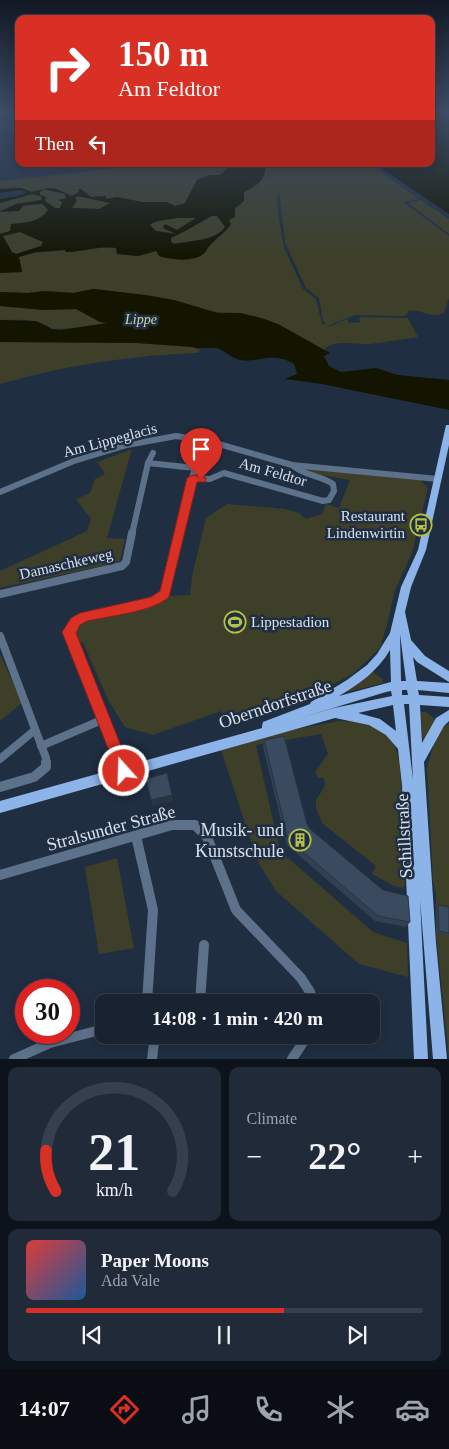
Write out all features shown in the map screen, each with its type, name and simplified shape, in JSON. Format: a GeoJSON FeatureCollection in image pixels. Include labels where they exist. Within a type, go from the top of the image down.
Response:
{"type":"FeatureCollection","features":[{"type":"Feature","properties":{"kind":"main road","name":"Schillstraße"},"geometry":{"type":"LineString","coordinates":[[440,1059],[420,898],[405,749],[396,686],[395,633],[406,587],[422,550],[449,427]]}},
{"type":"Feature","properties":{"kind":"main road","name":"Schillstraße"},"geometry":{"type":"LineString","coordinates":[[400,612],[413,685],[418,762],[421,1059]]}},
{"type":"Feature","properties":{"kind":"main road"},"geometry":{"type":"LineString","coordinates":[[304,711],[357,679],[371,668],[382,655],[395,633]]}},
{"type":"Feature","properties":{"kind":"main road"},"geometry":{"type":"LineString","coordinates":[[406,642],[421,659],[449,676]]}},
{"type":"Feature","properties":{"kind":"main road","name":"Oberndorfstraße"},"geometry":{"type":"LineString","coordinates":[[165,759],[274,723],[304,711],[386,687],[413,685],[449,688]]}},
{"type":"Feature","properties":{"kind":"main road","name":"Oberndorfstraße"},"geometry":{"type":"LineString","coordinates":[[0,807],[165,759],[334,713],[398,699],[449,702]]}},
{"type":"Feature","properties":{"kind":"main road"},"geometry":{"type":"LineString","coordinates":[[334,713],[381,724],[393,733],[405,749]]}},
{"type":"Feature","properties":{"kind":"main road"},"geometry":{"type":"LineString","coordinates":[[418,762],[440,722],[449,715]]}},
{"type":"Feature","properties":{"kind":"street","name":"Am Lippeglacis"},"geometry":{"type":"LineString","coordinates":[[0,492],[74,461],[127,445],[176,436],[208,441],[292,465],[438,479]]}},
{"type":"Feature","properties":{"kind":"street","name":"Damaschkeweg"},"geometry":{"type":"LineString","coordinates":[[0,594],[122,566],[126,562],[148,463],[152,453]]}},
{"type":"Feature","properties":{"kind":"street"},"geometry":{"type":"LineString","coordinates":[[124,771],[69,632],[71,627],[84,617],[151,602],[158,600],[165,594],[195,468],[207,454]]}},
{"type":"Feature","properties":{"kind":"street"},"geometry":{"type":"LineString","coordinates":[[148,463],[195,468]]}},
{"type":"Feature","properties":{"kind":"street","name":"Am Feldtor"},"geometry":{"type":"LineString","coordinates":[[192,478],[210,479],[224,473],[323,501],[329,500],[334,490],[333,484],[323,478],[298,472],[292,465]]}},
{"type":"Feature","properties":{"kind":"street"},"geometry":{"type":"LineString","coordinates":[[0,636],[46,758],[46,767],[41,773],[34,777],[0,787]]}},
{"type":"Feature","properties":{"kind":"street"},"geometry":{"type":"LineString","coordinates":[[41,746],[104,719]]}},
{"type":"Feature","properties":{"kind":"street"},"geometry":{"type":"LineString","coordinates":[[0,759],[35,730]]}},
{"type":"Feature","properties":{"kind":"street","name":"Stralsunder Straße"},"geometry":{"type":"LineString","coordinates":[[0,875],[172,825],[195,825],[207,837],[236,910],[302,978],[311,994]]}},
{"type":"Feature","properties":{"kind":"street"},"geometry":{"type":"LineString","coordinates":[[136,836],[153,910],[148,994]]}},
{"type":"Feature","properties":{"kind":"street"},"geometry":{"type":"LineString","coordinates":[[201,994],[204,945]]}},
{"type":"Feature","properties":{"kind":"street"},"geometry":{"type":"LineString","coordinates":[[14,1059],[50,1043],[95,1031]]}},
{"type":"Feature","properties":{"kind":"street"},"geometry":{"type":"LineString","coordinates":[[152,1059],[154,1044]]}},
{"type":"Feature","properties":{"kind":"street"},"geometry":{"type":"LineString","coordinates":[[292,1059],[302,1044]]}},
{"type":"Feature","properties":{"kind":"shaded area"},"geometry":{"type":"Polygon","coordinates":[[[228,167],[220,175],[209,175],[197,180],[185,203],[175,206],[167,202],[142,202],[117,197],[108,200],[103,196],[91,197],[79,192],[71,197],[52,189],[32,192],[21,188],[0,189],[0,181],[117,168],[228,167]]]}},
{"type":"Feature","properties":{"kind":"shaded area"},"geometry":{"type":"Polygon","coordinates":[[[265,167],[373,167],[419,199],[403,202],[449,236],[449,298],[444,313],[434,315],[412,310],[403,316],[355,315],[327,325],[331,326],[347,319],[349,323],[360,322],[359,317],[408,318],[418,337],[371,344],[336,344],[325,348],[326,351],[268,320],[240,313],[212,312],[174,300],[98,289],[73,293],[44,291],[28,293],[0,292],[0,273],[22,272],[19,257],[30,254],[65,250],[66,252],[72,252],[97,248],[116,248],[117,254],[138,256],[156,251],[187,259],[199,256],[231,225],[229,221],[235,213],[235,208],[241,205],[244,192],[264,177],[265,167]],[[279,190],[277,198],[278,214],[284,247],[303,289],[316,299],[322,324],[326,325],[323,321],[319,298],[306,288],[285,243],[279,190]]]}},
{"type":"Feature","properties":{"kind":"shaded area"},"geometry":{"type":"Polygon","coordinates":[[[43,189],[65,194],[67,198],[60,208],[55,208],[40,195],[43,189]]]}},
{"type":"Feature","properties":{"kind":"shaded area"},"geometry":{"type":"Polygon","coordinates":[[[32,194],[42,197],[41,200],[16,204],[0,210],[0,203],[32,194]]]}},
{"type":"Feature","properties":{"kind":"shaded area"},"geometry":{"type":"Polygon","coordinates":[[[77,196],[111,203],[99,209],[72,208],[77,196]]]}},
{"type":"Feature","properties":{"kind":"shaded area"},"geometry":{"type":"Polygon","coordinates":[[[421,200],[449,219],[449,234],[408,203],[421,200]]]}},
{"type":"Feature","properties":{"kind":"shaded area"},"geometry":{"type":"Polygon","coordinates":[[[39,203],[47,207],[48,210],[45,214],[37,220],[22,224],[12,224],[10,231],[0,234],[0,212],[39,203]]]}},
{"type":"Feature","properties":{"kind":"shaded area"},"geometry":{"type":"Polygon","coordinates":[[[213,216],[217,216],[225,227],[221,232],[202,239],[174,244],[171,242],[171,238],[213,216]]]}},
{"type":"Feature","properties":{"kind":"shaded area"},"geometry":{"type":"Polygon","coordinates":[[[176,218],[196,218],[177,230],[165,225],[163,227],[176,234],[156,231],[150,225],[158,221],[176,218]]]}},
{"type":"Feature","properties":{"kind":"shaded area"},"geometry":{"type":"Polygon","coordinates":[[[20,232],[43,242],[41,246],[16,254],[12,252],[2,236],[20,232]]]}},
{"type":"Feature","properties":{"kind":"shaded area"},"geometry":{"type":"Polygon","coordinates":[[[0,306],[44,310],[76,309],[100,322],[109,323],[52,329],[34,321],[0,320],[0,306]]]}},
{"type":"Feature","properties":{"kind":"shaded area"},"geometry":{"type":"Polygon","coordinates":[[[0,342],[137,343],[192,347],[200,350],[198,353],[98,362],[0,384],[0,342]]]}},
{"type":"Feature","properties":{"kind":"shaded area"},"geometry":{"type":"Polygon","coordinates":[[[133,450],[107,538],[125,539],[120,561],[0,588],[0,571],[87,531],[91,519],[76,499],[90,493],[95,479],[105,474],[97,462],[133,450]]]}},
{"type":"Feature","properties":{"kind":"shaded area","name":"Lippestadion"},"geometry":{"type":"Polygon","coordinates":[[[298,468],[420,480],[428,488],[412,553],[395,590],[380,647],[354,673],[330,686],[223,717],[221,711],[153,735],[125,727],[108,700],[83,642],[76,644],[74,633],[76,628],[85,620],[168,596],[190,595],[192,576],[206,518],[227,504],[285,509],[299,513],[306,519],[322,514],[326,504],[339,508],[350,480],[321,475],[298,468]]]}},
{"type":"Feature","properties":{"kind":"shaded area"},"geometry":{"type":"Polygon","coordinates":[[[0,654],[22,703],[0,721],[0,654]]]}},
{"type":"Feature","properties":{"kind":"shaded area"},"geometry":{"type":"Polygon","coordinates":[[[372,671],[382,679],[383,683],[339,694],[372,671]]]}},
{"type":"Feature","properties":{"kind":"shaded area"},"geometry":{"type":"Polygon","coordinates":[[[420,712],[426,712],[437,721],[423,742],[420,712]]]}},
{"type":"Feature","properties":{"kind":"shaded area"},"geometry":{"type":"Polygon","coordinates":[[[339,721],[361,723],[378,728],[391,740],[396,749],[400,761],[405,886],[403,888],[394,886],[372,874],[376,866],[322,823],[316,808],[316,800],[325,786],[324,778],[318,778],[315,772],[328,754],[321,734],[256,745],[280,851],[373,932],[407,943],[408,977],[359,964],[276,891],[258,862],[221,750],[292,730],[339,721]]]}},
{"type":"Feature","properties":{"kind":"shaded area"},"geometry":{"type":"Polygon","coordinates":[[[449,723],[449,1059],[436,933],[436,894],[433,882],[427,768],[434,743],[443,728],[449,723]]]}},
{"type":"Feature","properties":{"kind":"shaded area"},"geometry":{"type":"Polygon","coordinates":[[[117,858],[134,948],[99,954],[85,867],[117,858]]]}},
{"type":"Feature","properties":{"kind":"water"},"geometry":{"type":"Polygon","coordinates":[[[435,161],[449,161],[449,214],[379,167],[435,167],[435,161]]]}},
{"type":"Feature","properties":{"kind":"water"},"geometry":{"type":"Polygon","coordinates":[[[230,167],[265,167],[260,182],[244,192],[244,201],[235,208],[235,217],[229,220],[231,224],[229,227],[211,244],[204,254],[192,259],[181,260],[159,256],[156,251],[138,256],[117,254],[116,248],[110,247],[72,252],[66,252],[65,250],[36,252],[19,257],[22,272],[0,273],[0,234],[10,231],[11,224],[36,219],[48,210],[42,204],[24,205],[19,211],[0,212],[16,204],[41,200],[42,197],[32,194],[0,203],[0,199],[18,196],[27,192],[19,190],[0,193],[0,189],[21,188],[32,192],[43,189],[52,188],[71,196],[79,192],[78,189],[81,189],[91,197],[106,196],[106,199],[117,197],[142,202],[167,202],[175,206],[185,203],[197,180],[210,175],[220,175],[230,167]],[[43,189],[40,192],[40,195],[46,197],[45,201],[55,208],[60,208],[62,202],[58,200],[66,198],[65,194],[43,189]],[[77,196],[75,198],[77,201],[72,208],[99,209],[110,203],[77,196]],[[210,216],[171,238],[171,242],[174,244],[195,241],[209,238],[221,232],[225,227],[217,216],[210,216]],[[176,218],[158,221],[150,225],[156,231],[176,234],[163,228],[165,224],[177,230],[196,218],[176,218]],[[20,232],[3,236],[12,252],[16,254],[41,246],[43,242],[20,232]]]}},
{"type":"Feature","properties":{"kind":"water","name":"Lippe"},"geometry":{"type":"Polygon","coordinates":[[[93,289],[146,295],[174,300],[218,313],[240,313],[261,318],[278,324],[330,353],[324,356],[329,366],[341,372],[376,368],[398,375],[449,380],[449,410],[322,384],[285,379],[297,374],[294,364],[286,360],[273,358],[240,360],[215,348],[137,343],[0,342],[0,320],[36,321],[52,329],[61,330],[107,323],[100,322],[76,309],[44,310],[0,306],[0,292],[28,293],[44,291],[73,293],[93,289]]]}},
{"type":"Feature","properties":{"kind":"building","name":"Musik- und Kunstschule"},"geometry":{"type":"Polygon","coordinates":[[[284,736],[307,824],[310,829],[383,890],[408,896],[410,922],[378,916],[288,839],[264,740],[284,736]]]}},
{"type":"Feature","properties":{"kind":"building"},"geometry":{"type":"Polygon","coordinates":[[[167,773],[172,795],[151,800],[146,779],[167,773]]]}},
{"type":"Feature","properties":{"kind":"building"},"geometry":{"type":"Polygon","coordinates":[[[438,905],[449,907],[449,933],[439,931],[438,905]]]}},
{"type":"Feature","properties":{"kind":"place","name":"Restaurant Lindenwirtin"},"geometry":{"type":"Point","coordinates":[421,525]}},
{"type":"Feature","properties":{"kind":"place","name":"Lippestadion"},"geometry":{"type":"Point","coordinates":[235,622]}},
{"type":"Feature","properties":{"kind":"place","name":"Musik- und Kunstschule"},"geometry":{"type":"Point","coordinates":[300,840]}},
{"type":"Feature","properties":{"kind":"route"},"geometry":{"type":"LineString","coordinates":[[124,771],[69,632],[71,627],[84,617],[151,602],[158,600],[165,594],[192,478],[201,479]]}}]}
